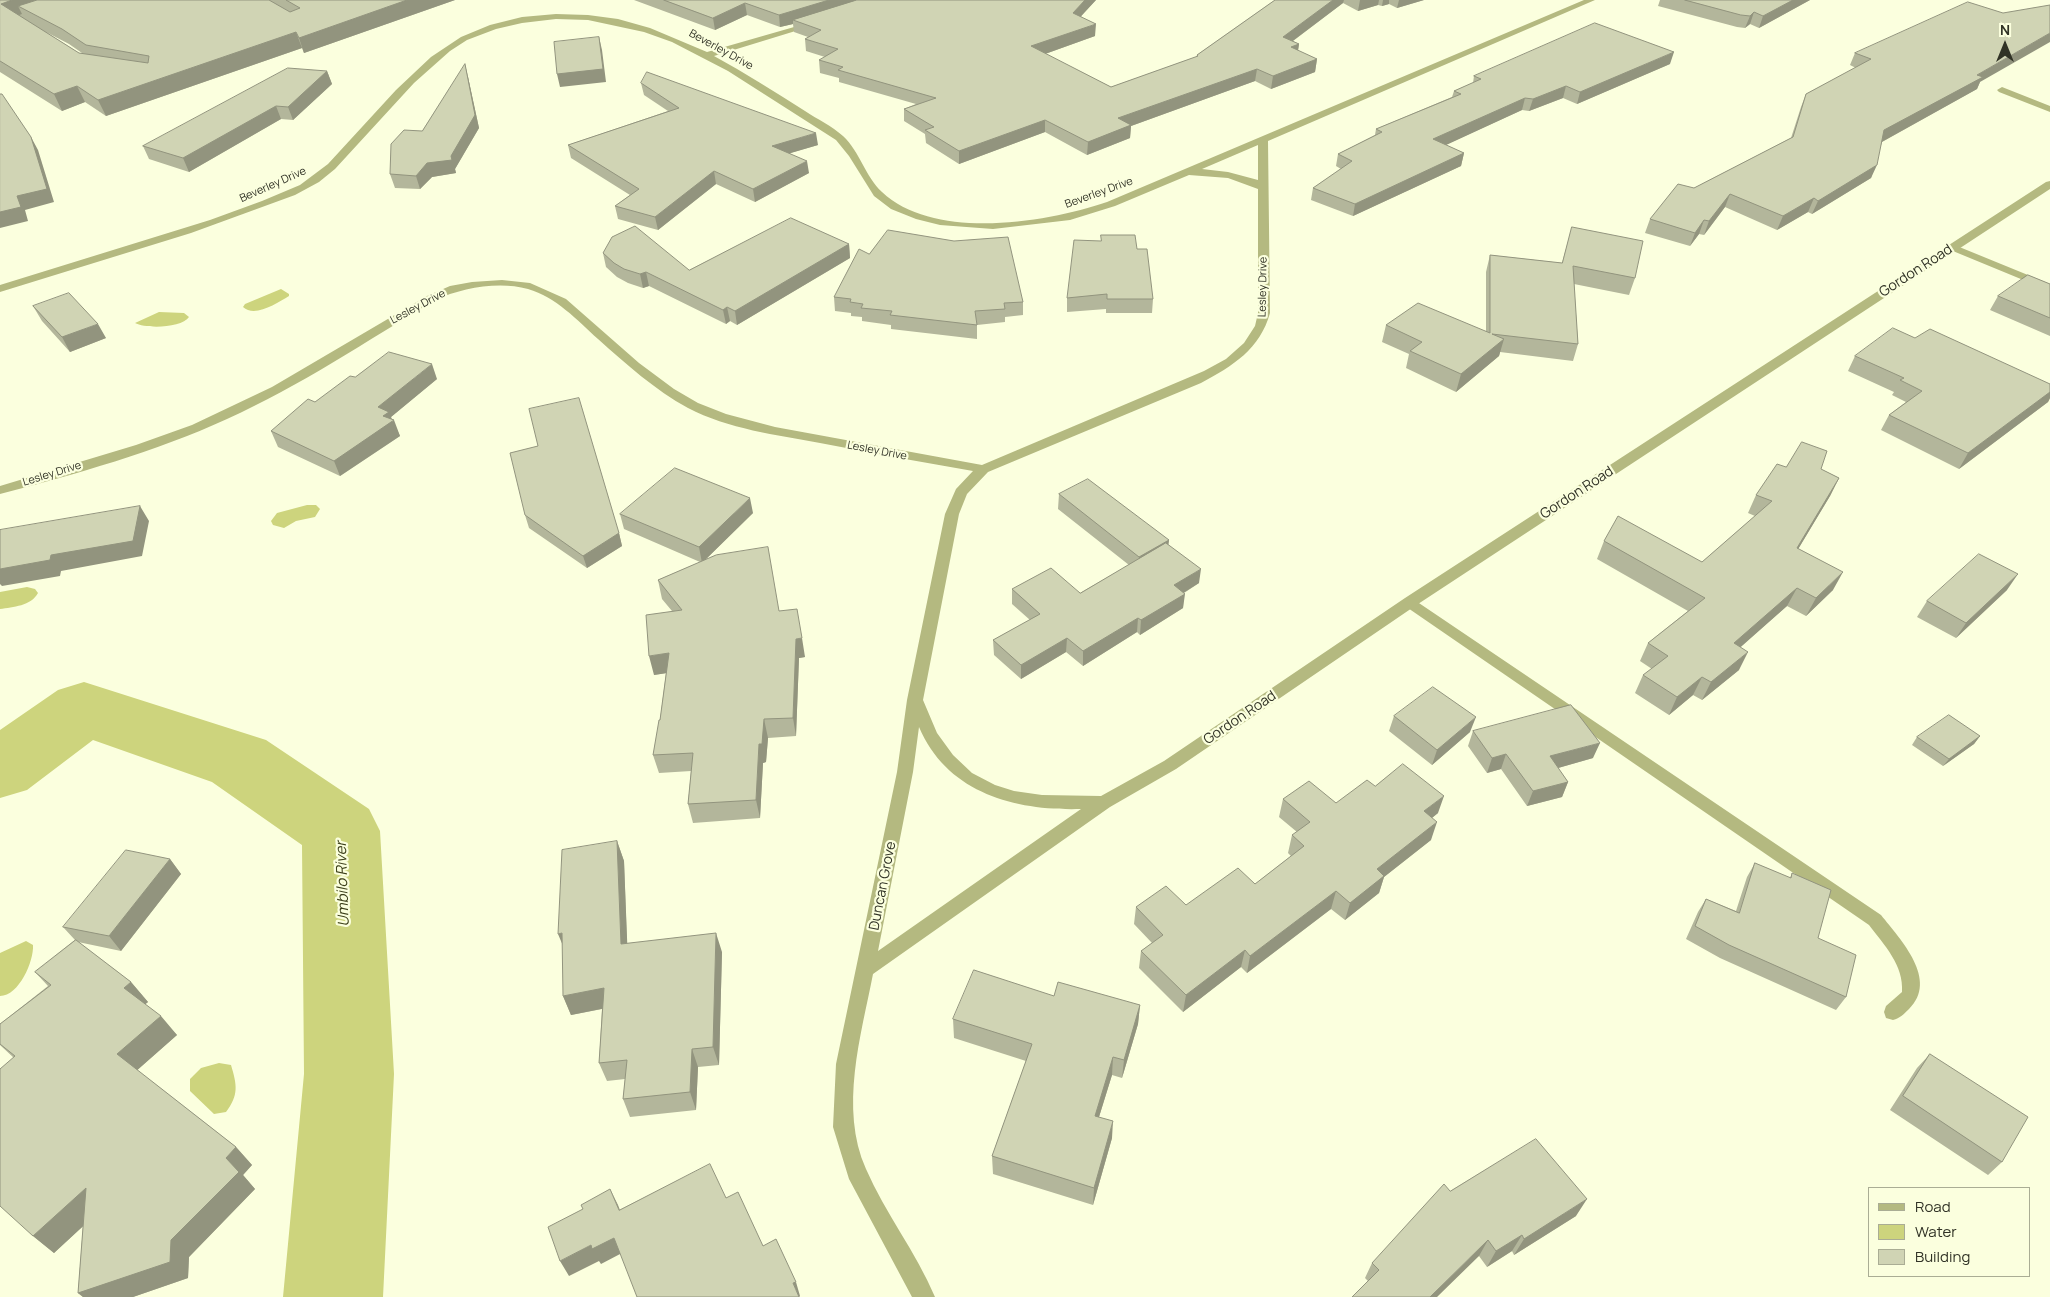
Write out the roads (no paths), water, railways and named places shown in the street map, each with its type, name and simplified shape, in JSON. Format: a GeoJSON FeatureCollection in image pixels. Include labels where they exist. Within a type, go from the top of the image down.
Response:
{"type":"FeatureCollection","features":[{"type":"Feature","properties":{"kind":"street"},"geometry":{"type":"LineString","coordinates":[[1263,139],[1591,0]]}},
{"type":"Feature","properties":{"kind":"street","name":"Beverley Drive"},"geometry":{"type":"LineString","coordinates":[[0,289],[166,238],[292,192],[317,179],[336,162],[418,74],[448,48],[479,31],[506,23],[540,17],[572,16],[632,25],[674,38],[708,54],[839,138],[853,154],[877,194],[899,211],[928,220],[969,224],[1014,224],[1065,218],[1111,204],[1263,139]]}},
{"type":"Feature","properties":{"kind":"street"},"geometry":{"type":"LineString","coordinates":[[708,54],[822,20]]}},
{"type":"Feature","properties":{"kind":"street"},"geometry":{"type":"LineString","coordinates":[[2002,90],[2050,109]]}},
{"type":"Feature","properties":{"kind":"street","name":"Lesley Drive"},"geometry":{"type":"LineString","coordinates":[[0,490],[166,439],[223,416],[276,389],[431,298],[454,288],[502,283],[530,286],[562,301],[635,366],[670,392],[694,406],[722,417],[776,431],[983,469],[1197,380],[1228,363],[1245,350],[1262,327],[1264,313],[1263,139]]}},
{"type":"Feature","properties":{"kind":"street"},"geometry":{"type":"LineString","coordinates":[[1182,173],[1216,173],[1238,176],[1254,181],[1263,187]]}},
{"type":"Feature","properties":{"kind":"street","name":"Gordon Road"},"geometry":{"type":"LineString","coordinates":[[866,969],[1104,802],[1170,765],[1410,602],[2050,184]]}},
{"type":"Feature","properties":{"kind":"street"},"geometry":{"type":"LineString","coordinates":[[1952,247],[2050,288]]}},
{"type":"Feature","properties":{"kind":"street","name":"Duncan Grove"},"geometry":{"type":"LineString","coordinates":[[924,1297],[856,1172],[843,1127],[846,1064],[905,772],[915,700],[952,514],[961,492],[983,469]]}},
{"type":"Feature","properties":{"kind":"street"},"geometry":{"type":"LineString","coordinates":[[1410,602],[1875,920],[1896,948],[1912,977],[1911,995],[1893,1012]]}},
{"type":"Feature","properties":{"kind":"street","name":"Gordon Road"},"geometry":{"type":"LineString","coordinates":[[915,700],[925,727],[948,760],[977,784],[1011,798],[1062,804],[1104,802]]}},
{"type":"Feature","properties":{"kind":"water"},"geometry":{"type":"Polygon","coordinates":[[[281,289],[289,294],[289,296],[266,308],[254,311],[243,307],[245,304],[281,289]]]}},
{"type":"Feature","properties":{"kind":"water"},"geometry":{"type":"Polygon","coordinates":[[[159,312],[184,313],[189,317],[179,323],[155,327],[135,323],[159,312]]]}},
{"type":"Feature","properties":{"kind":"water"},"geometry":{"type":"Polygon","coordinates":[[[307,505],[316,505],[320,509],[315,517],[296,521],[284,528],[273,525],[271,521],[277,513],[307,505]]]}},
{"type":"Feature","properties":{"kind":"water"},"geometry":{"type":"Polygon","coordinates":[[[27,587],[35,589],[38,593],[31,601],[0,609],[0,592],[27,587]]]}},
{"type":"Feature","properties":{"kind":"water"},"geometry":{"type":"Polygon","coordinates":[[[26,941],[33,945],[28,968],[19,984],[13,990],[0,996],[0,953],[26,941]]]}},
{"type":"Feature","properties":{"kind":"water"},"geometry":{"type":"Polygon","coordinates":[[[219,1063],[231,1065],[236,1090],[226,1112],[214,1114],[190,1091],[190,1079],[201,1068],[219,1063]]]}},
{"type":"Feature","properties":{"kind":"waterway","name":"Umbilo River"},"geometry":{"type":"LineString","coordinates":[[0,769],[84,709],[239,761],[341,831],[349,1074],[333,1297]]}}]}
